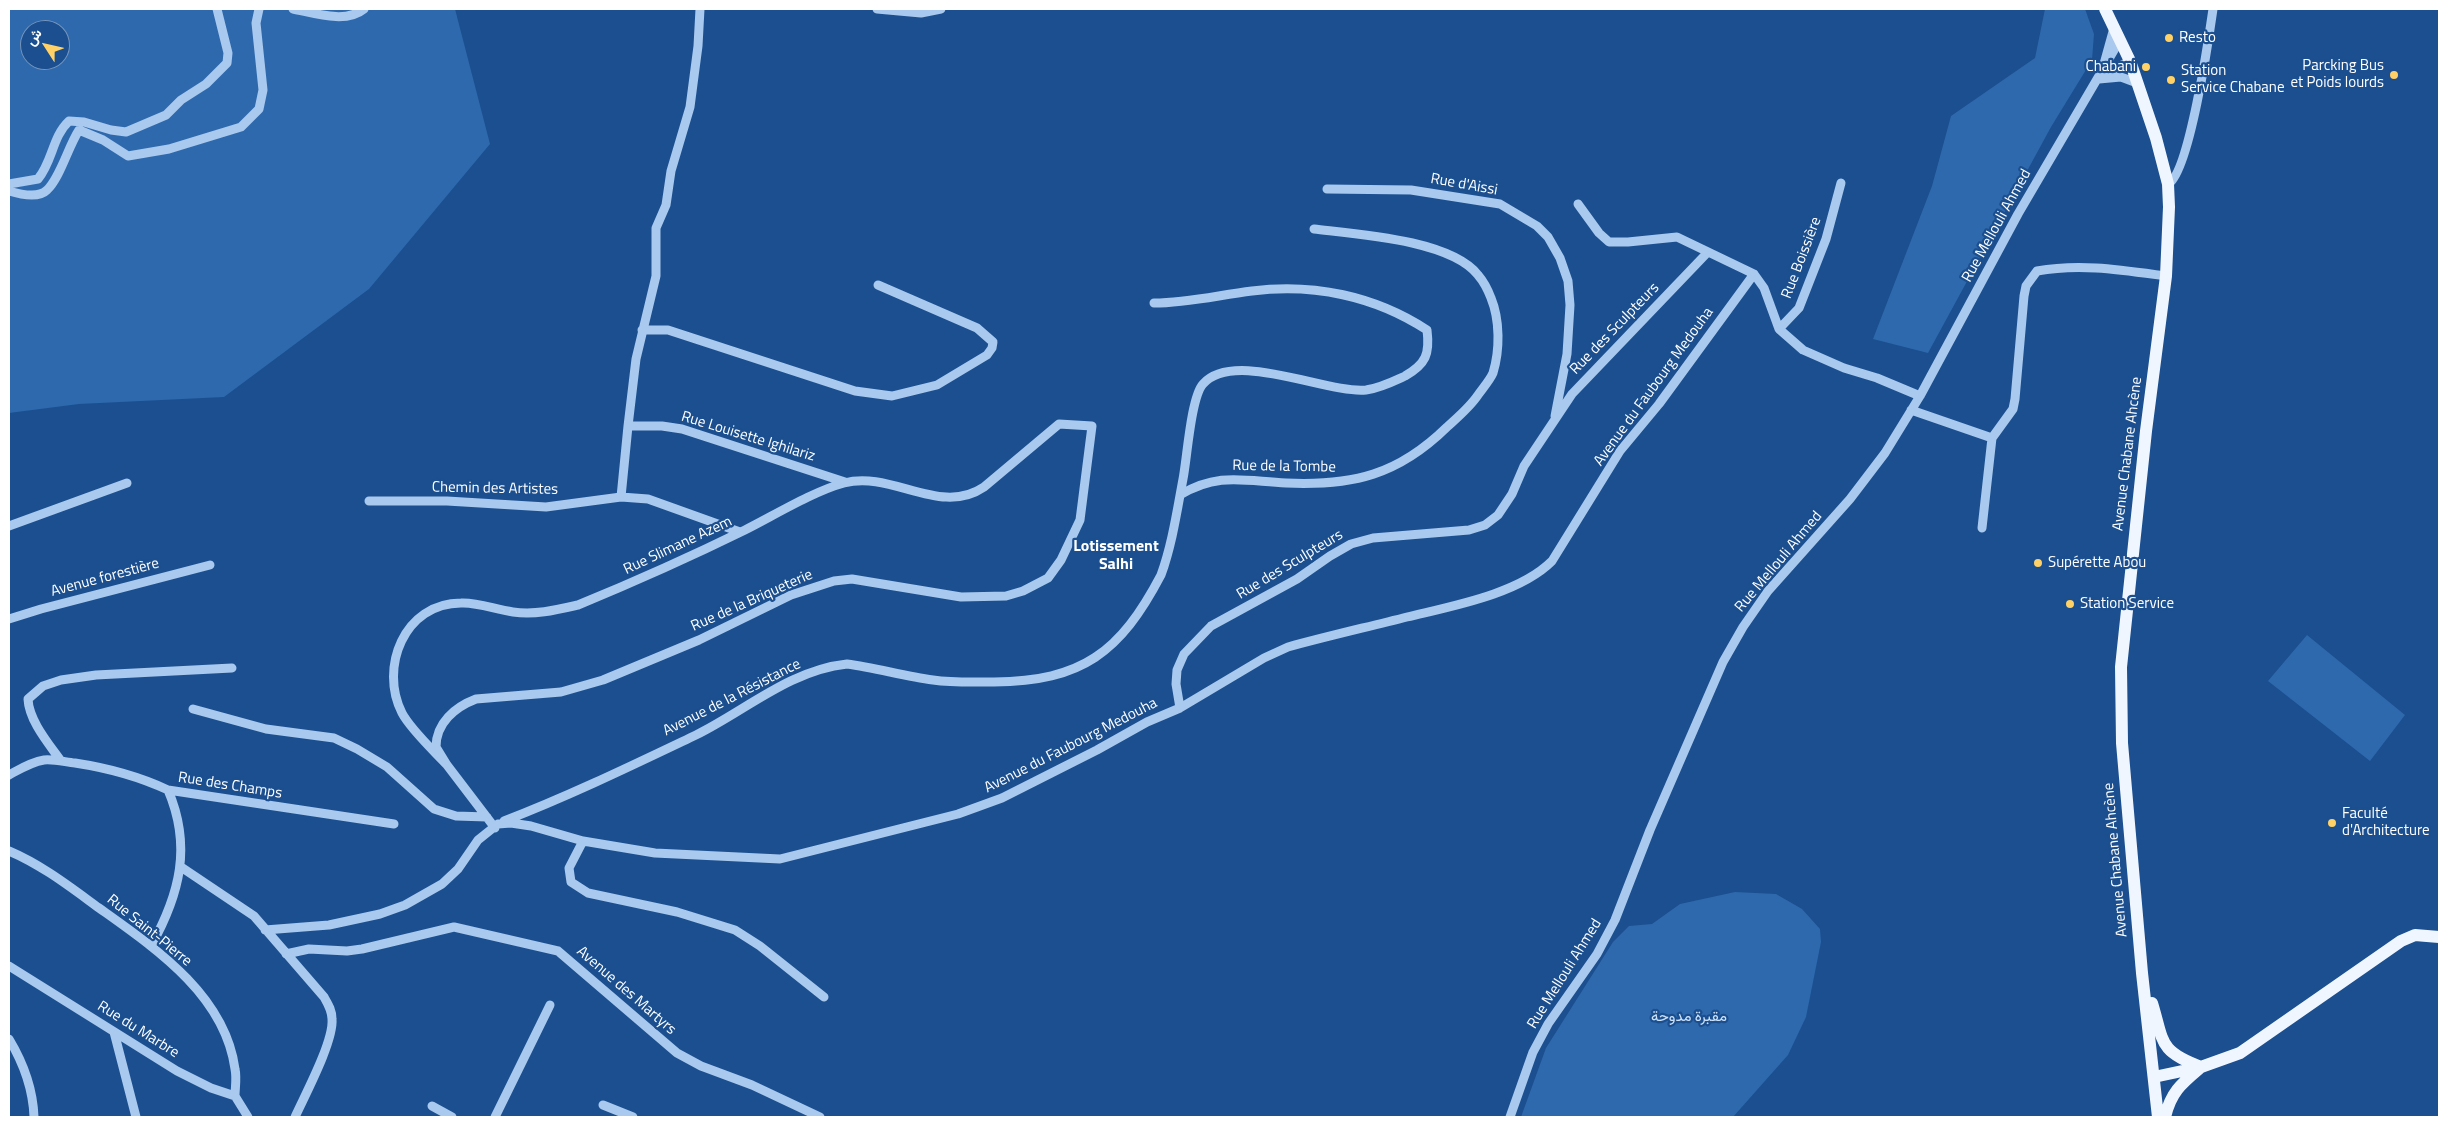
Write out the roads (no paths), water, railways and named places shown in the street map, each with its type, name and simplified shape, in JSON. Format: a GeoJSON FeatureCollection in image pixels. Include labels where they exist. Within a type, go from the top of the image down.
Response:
{"type":"FeatureCollection","features":[{"type":"Feature","properties":{"kind":"main road","name":"Avenue Chabane Ahcène"},"geometry":{"type":"LineString","coordinates":[[2105,9],[2130,61],[2156,138],[2168,184],[2169,206],[2166,276],[2144,440],[2121,668],[2122,743],[2142,973]]}},
{"type":"Feature","properties":{"kind":"main road"},"geometry":{"type":"LineString","coordinates":[[2154,1077],[2201,1067],[2240,1053],[2400,941],[2415,935],[2439,938]]}},
{"type":"Feature","properties":{"kind":"main road"},"geometry":{"type":"LineString","coordinates":[[2142,973],[2166,1048],[2185,1061],[2201,1067]]}},
{"type":"Feature","properties":{"kind":"main road"},"geometry":{"type":"LineString","coordinates":[[2142,973],[2158,1117]]}},
{"type":"Feature","properties":{"kind":"main road"},"geometry":{"type":"LineString","coordinates":[[2165,1117],[2171,1096],[2180,1084],[2201,1067]]}},
{"type":"Feature","properties":{"kind":"street"},"geometry":{"type":"LineString","coordinates":[[9,184],[38,179],[50,160],[61,129],[69,121],[84,122],[118,132],[136,129],[166,115],[181,100],[206,84],[227,63],[228,53],[217,9]]}},
{"type":"Feature","properties":{"kind":"street"},"geometry":{"type":"LineString","coordinates":[[9,191],[36,194],[47,191],[79,130],[103,140],[128,156],[169,149],[241,127],[259,109],[263,90],[256,23],[259,9]]}},
{"type":"Feature","properties":{"kind":"street"},"geometry":{"type":"LineString","coordinates":[[294,9],[339,17],[360,12],[364,9]]}},
{"type":"Feature","properties":{"kind":"street"},"geometry":{"type":"LineString","coordinates":[[700,9],[698,46],[690,107],[671,171],[666,205],[656,228],[656,276],[636,359],[621,497],[648,499],[740,532]]}},
{"type":"Feature","properties":{"kind":"street"},"geometry":{"type":"LineString","coordinates":[[881,9],[921,13],[941,9]]}},
{"type":"Feature","properties":{"kind":"street"},"geometry":{"type":"LineString","coordinates":[[2168,184],[2176,178],[2191,127],[2204,66],[2213,9]]}},
{"type":"Feature","properties":{"kind":"street"},"geometry":{"type":"LineString","coordinates":[[2100,77],[2114,28]]}},
{"type":"Feature","properties":{"kind":"street","name":"Rue Mellouli Ahmed"},"geometry":{"type":"LineString","coordinates":[[1510,1117],[1532,1052],[1548,1024],[1597,954],[1616,920],[1650,830],[1723,662],[1743,627],[1768,591],[1850,499],[1885,453],[1920,396],[2018,214],[2120,40]]}},
{"type":"Feature","properties":{"kind":"street"},"geometry":{"type":"LineString","coordinates":[[2100,77],[2130,61]]}},
{"type":"Feature","properties":{"kind":"street"},"geometry":{"type":"LineString","coordinates":[[2100,77],[2121,77],[2137,83]]}},
{"type":"Feature","properties":{"kind":"street","name":"Rue Boissière"},"geometry":{"type":"LineString","coordinates":[[1779,329],[1799,308],[1826,239],[1841,183]]}},
{"type":"Feature","properties":{"kind":"street","name":"Rue d'Aissi"},"geometry":{"type":"LineString","coordinates":[[1326,189],[1411,190],[1500,204],[1537,226],[1548,237],[1560,258],[1568,280],[1570,305],[1568,354],[1554,421]]}},
{"type":"Feature","properties":{"kind":"street"},"geometry":{"type":"LineString","coordinates":[[1578,204],[1599,233],[1609,242],[1677,237],[1692,243],[1707,253],[1733,262],[1754,274],[1764,288],[1779,329],[1803,350],[1844,368],[1877,378],[1920,396]]}},
{"type":"Feature","properties":{"kind":"street","name":"Rue de la Tombe"},"geometry":{"type":"LineString","coordinates":[[1180,495],[1208,481],[1230,479],[1328,484],[1382,472],[1429,445],[1473,403],[1492,374],[1498,345],[1494,307],[1478,274],[1457,259],[1435,249],[1388,238],[1314,229]]}},
{"type":"Feature","properties":{"kind":"street","name":"Rue des Sculpteurs"},"geometry":{"type":"LineString","coordinates":[[1180,708],[1176,684],[1178,670],[1184,654],[1211,626],[1297,579],[1330,556],[1352,544],[1373,538],[1469,530],[1485,525],[1498,515],[1506,504],[1524,466],[1572,394],[1707,253]]}},
{"type":"Feature","properties":{"kind":"street"},"geometry":{"type":"LineString","coordinates":[[1982,528],[1992,438],[2013,409],[2026,286],[2037,271],[2058,267],[2089,267],[2166,276]]}},
{"type":"Feature","properties":{"kind":"street","name":"Avenue du Faubourg Medouha"},"geometry":{"type":"LineString","coordinates":[[497,826],[511,823],[531,826],[583,841],[655,853],[780,859],[808,854],[908,825],[958,814],[1002,798],[1146,722],[1180,708],[1264,658],[1288,646],[1472,601],[1541,572],[1564,545],[1620,451],[1659,404],[1754,274]]}},
{"type":"Feature","properties":{"kind":"street"},"geometry":{"type":"LineString","coordinates":[[642,330],[668,330],[855,391],[892,396],[937,385],[987,355],[992,348],[992,342],[977,328],[878,285]]}},
{"type":"Feature","properties":{"kind":"street","name":"Avenue de la Résistance"},"geometry":{"type":"LineString","coordinates":[[497,826],[636,764],[718,723],[770,691],[833,666],[847,664],[934,680],[966,682],[1045,679],[1082,667],[1119,638],[1154,589],[1166,561],[1180,495],[1197,395],[1205,382],[1222,374],[1264,372],[1338,388],[1365,390],[1388,385],[1419,368],[1427,355],[1429,343],[1427,330],[1414,321],[1346,294],[1310,289],[1253,291],[1216,298],[1154,303]]}},
{"type":"Feature","properties":{"kind":"street"},"geometry":{"type":"LineString","coordinates":[[1911,410],[1992,438]]}},
{"type":"Feature","properties":{"kind":"street","name":"Rue Slimane Azem"},"geometry":{"type":"LineString","coordinates":[[447,766],[404,716],[397,701],[394,683],[395,662],[403,638],[411,623],[420,616],[443,606],[460,603],[513,612],[534,613],[561,609],[614,590],[845,482],[876,482],[931,495],[963,497],[975,493],[984,487],[1059,424],[1092,426]]}},
{"type":"Feature","properties":{"kind":"street","name":"Rue Louisette Ighilariz"},"geometry":{"type":"LineString","coordinates":[[628,426],[662,426],[682,429],[845,482]]}},
{"type":"Feature","properties":{"kind":"street","name":"Rue de la Briqueterie"},"geometry":{"type":"LineString","coordinates":[[497,826],[487,817],[447,766],[436,747],[436,738],[440,728],[451,714],[464,704],[476,699],[562,692],[603,680],[699,640],[791,595],[834,581],[852,580],[961,597],[1006,596],[1037,585],[1048,578],[1061,560],[1080,520],[1092,426]]}},
{"type":"Feature","properties":{"kind":"street"},"geometry":{"type":"LineString","coordinates":[[9,526],[127,482]]}},
{"type":"Feature","properties":{"kind":"street","name":"Chemin des Artistes"},"geometry":{"type":"LineString","coordinates":[[368,501],[447,501],[546,507],[621,497]]}},
{"type":"Feature","properties":{"kind":"street","name":"Avenue forestière"},"geometry":{"type":"LineString","coordinates":[[9,619],[79,598],[210,565]]}},
{"type":"Feature","properties":{"kind":"street"},"geometry":{"type":"LineString","coordinates":[[61,761],[42,734],[28,705],[28,699],[43,686],[60,680],[96,675],[232,668]]}},
{"type":"Feature","properties":{"kind":"street"},"geometry":{"type":"LineString","coordinates":[[193,710],[266,729],[334,738],[387,767],[434,810],[456,816],[487,817]]}},
{"type":"Feature","properties":{"kind":"street","name":"Rue des Champs"},"geometry":{"type":"LineString","coordinates":[[9,775],[30,764],[46,760],[61,761],[105,768],[142,778],[168,790],[394,824]]}},
{"type":"Feature","properties":{"kind":"street"},"geometry":{"type":"LineString","coordinates":[[151,946],[176,892],[182,867],[180,835],[174,803],[168,790]]}},
{"type":"Feature","properties":{"kind":"street"},"geometry":{"type":"LineString","coordinates":[[265,930],[329,925],[380,914],[404,905],[442,884],[458,869],[478,840],[490,828],[497,826]]}},
{"type":"Feature","properties":{"kind":"street"},"geometry":{"type":"LineString","coordinates":[[583,841],[569,868],[571,882],[578,887],[588,892],[677,912],[735,930],[760,946],[824,997]]}},
{"type":"Feature","properties":{"kind":"street","name":"Rue Saint-Pierre"},"geometry":{"type":"LineString","coordinates":[[9,851],[47,870],[151,946],[189,981],[211,1007],[226,1038],[235,1070],[234,1096]]}},
{"type":"Feature","properties":{"kind":"street"},"geometry":{"type":"LineString","coordinates":[[182,867],[254,916],[324,997],[330,1008],[332,1020],[330,1036],[295,1117]]}},
{"type":"Feature","properties":{"kind":"street","name":"Avenue des Martyrs"},"geometry":{"type":"LineString","coordinates":[[286,954],[310,949],[348,951],[454,926],[558,951],[677,1053],[701,1066],[752,1085],[820,1117]]}},
{"type":"Feature","properties":{"kind":"street","name":"Rue du Marbre"},"geometry":{"type":"LineString","coordinates":[[9,966],[177,1070],[211,1088],[234,1096]]}},
{"type":"Feature","properties":{"kind":"street"},"geometry":{"type":"LineString","coordinates":[[495,1117],[550,1005]]}},
{"type":"Feature","properties":{"kind":"street"},"geometry":{"type":"LineString","coordinates":[[114,1032],[136,1117]]}},
{"type":"Feature","properties":{"kind":"street"},"geometry":{"type":"LineString","coordinates":[[9,1039],[22,1061],[30,1084],[34,1117]]}},
{"type":"Feature","properties":{"kind":"street"},"geometry":{"type":"LineString","coordinates":[[234,1096],[248,1117]]}},
{"type":"Feature","properties":{"kind":"street"},"geometry":{"type":"LineString","coordinates":[[604,1105],[633,1117]]}},
{"type":"Feature","properties":{"kind":"street"},"geometry":{"type":"LineString","coordinates":[[432,1106],[452,1117]]}},
{"type":"Feature","properties":{"kind":"place","name":"Resto"},"geometry":{"type":"Point","coordinates":[2169,38]}},
{"type":"Feature","properties":{"kind":"place","name":"Chabani"},"geometry":{"type":"Point","coordinates":[2146,67]}},
{"type":"Feature","properties":{"kind":"place","name":"Parcking Bus et Poids lourds"},"geometry":{"type":"Point","coordinates":[2394,75]}},
{"type":"Feature","properties":{"kind":"place","name":"Station Service Chabane"},"geometry":{"type":"Point","coordinates":[2171,80]}},
{"type":"Feature","properties":{"kind":"place","name":"Supérette Abou"},"geometry":{"type":"Point","coordinates":[2038,563]}},
{"type":"Feature","properties":{"kind":"place","name":"Station Service"},"geometry":{"type":"Point","coordinates":[2070,604]}},
{"type":"Feature","properties":{"kind":"place","name":"Faculté d'Architecture"},"geometry":{"type":"Point","coordinates":[2332,823]}},
{"type":"Feature","properties":{"kind":"district","name":"Lotissement Salhi"},"geometry":{"type":"Point","coordinates":[1116,556]}},
{"type":"Feature","properties":{"kind":"park label","name":"مقبرة مدوحة"},"geometry":{"type":"Point","coordinates":[1689,1017]}}]}
